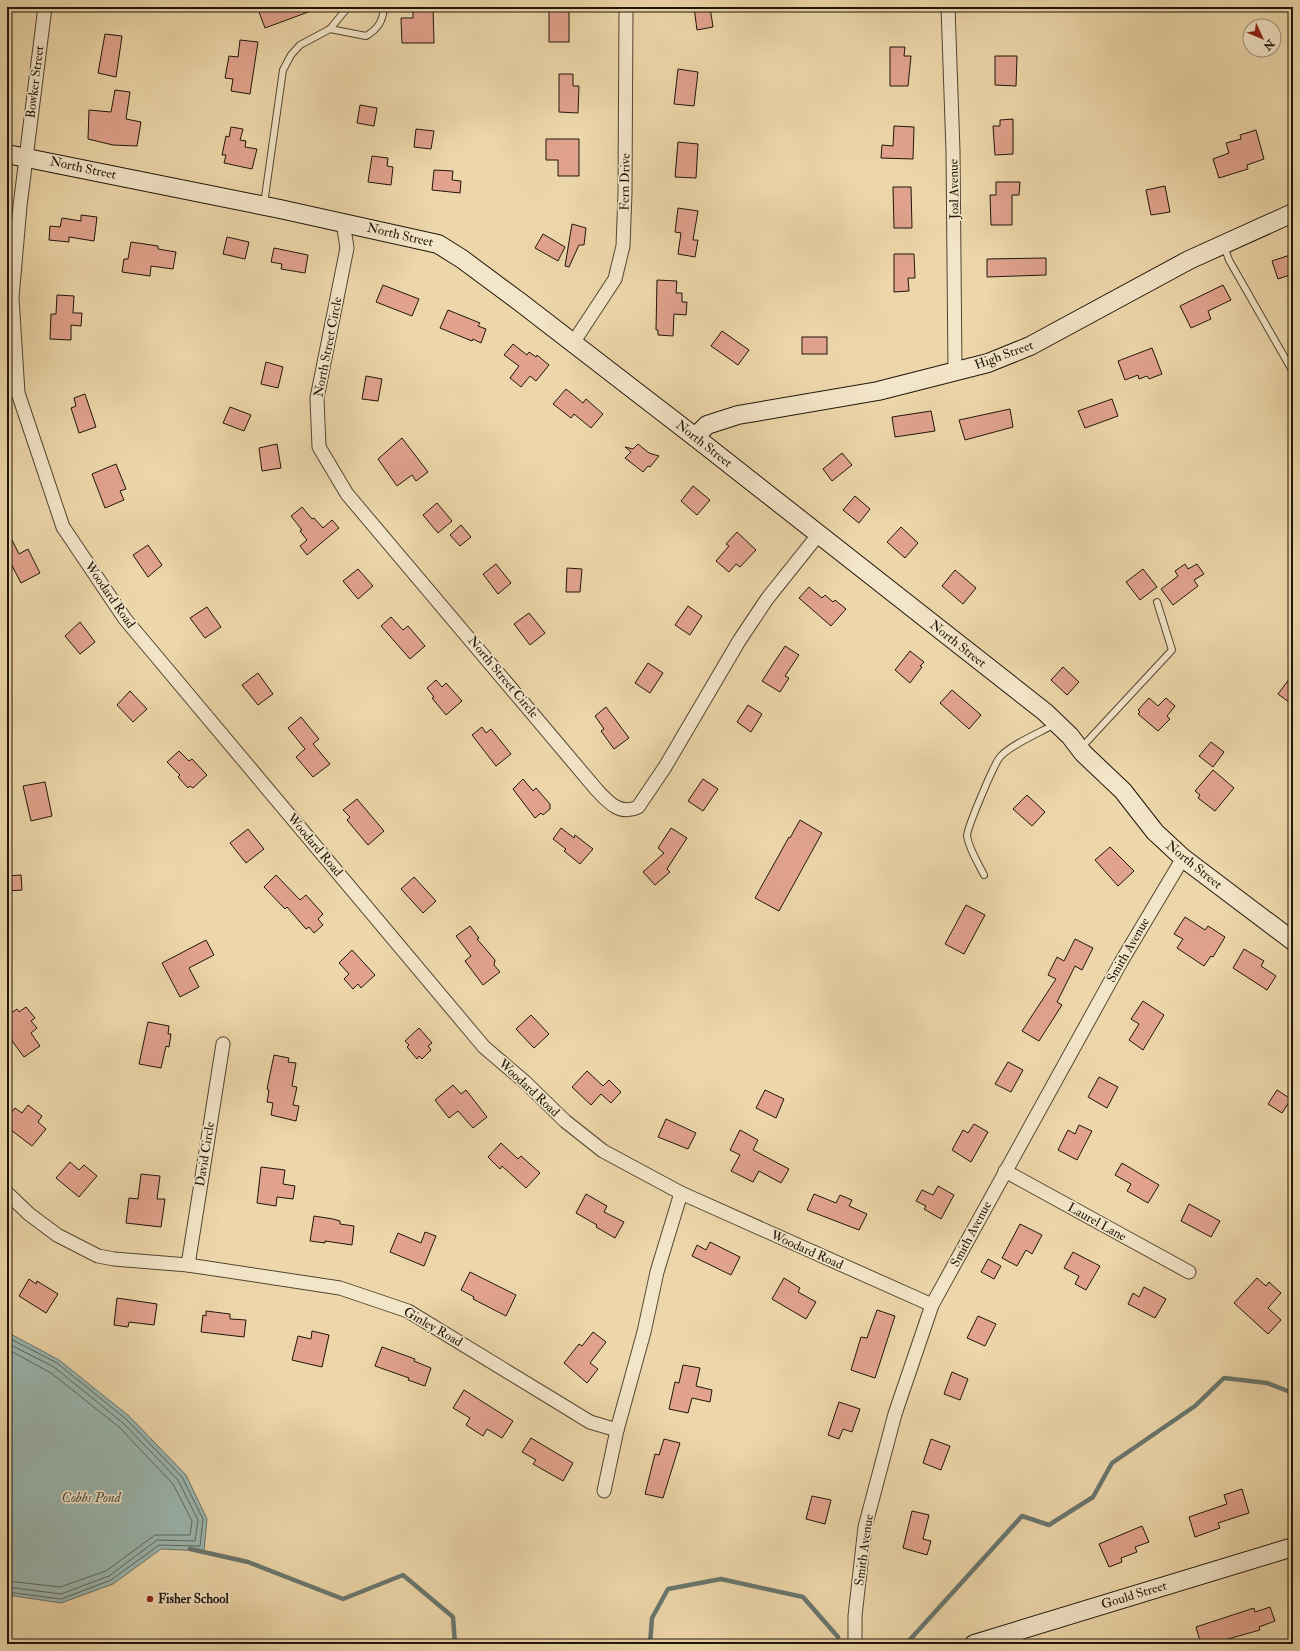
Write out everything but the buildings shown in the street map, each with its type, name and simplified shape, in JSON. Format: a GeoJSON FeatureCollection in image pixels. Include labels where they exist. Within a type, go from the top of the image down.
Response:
{"type":"FeatureCollection","features":[{"type":"Feature","properties":{"kind":"street","name":"Bowker Street"},"geometry":{"type":"LineString","coordinates":[[26,157],[45,7]]}},
{"type":"Feature","properties":{"kind":"street","name":"Fern Drive"},"geometry":{"type":"LineString","coordinates":[[572,343],[615,280],[623,246],[625,194],[626,7]]}},
{"type":"Feature","properties":{"kind":"street","name":"Joal Avenue"},"geometry":{"type":"LineString","coordinates":[[948,7],[953,151],[955,371]]}},
{"type":"Feature","properties":{"kind":"street","name":"North Street"},"geometry":{"type":"LineString","coordinates":[[7,154],[263,205],[438,244],[462,259],[695,437],[1045,712],[1123,791],[1155,832],[1183,858],[1293,941]]}},
{"type":"Feature","properties":{"kind":"street","name":"Woodard Road"},"geometry":{"type":"LineString","coordinates":[[26,157],[12,298],[13,395],[63,527],[125,619],[202,713],[314,843],[484,1047],[525,1082],[565,1121],[603,1151],[682,1193],[932,1305]]}},
{"type":"Feature","properties":{"kind":"street","name":"High Street"},"geometry":{"type":"LineString","coordinates":[[695,437],[707,425],[738,415],[878,391],[988,363],[1030,346],[1170,269],[1293,213]]}},
{"type":"Feature","properties":{"kind":"street","name":"North Street Circle"},"geometry":{"type":"LineString","coordinates":[[344,222],[347,248],[317,398],[320,447],[347,494],[596,790],[616,808],[631,810],[638,807],[665,767],[743,635],[767,599],[818,535]]}},
{"type":"Feature","properties":{"kind":"street","name":"Smith Avenue"},"geometry":{"type":"LineString","coordinates":[[855,1644],[855,1616],[865,1527],[895,1414],[932,1305],[1121,962],[1183,858]]}},
{"type":"Feature","properties":{"kind":"street","name":"David Circle"},"geometry":{"type":"LineString","coordinates":[[188,1265],[222,1044]]}},
{"type":"Feature","properties":{"kind":"street","name":"Laurel Lane"},"geometry":{"type":"LineString","coordinates":[[1005,1171],[1189,1272]]}},
{"type":"Feature","properties":{"kind":"street","name":"Ginley Road"},"geometry":{"type":"LineString","coordinates":[[7,1193],[29,1214],[57,1235],[76,1247],[98,1256],[114,1259],[188,1265],[340,1288],[402,1309],[590,1422],[617,1430]]}},
{"type":"Feature","properties":{"kind":"street"},"geometry":{"type":"LineString","coordinates":[[604,1491],[617,1430],[644,1332],[657,1272],[682,1193]]}},
{"type":"Feature","properties":{"kind":"street","name":"Gould Street"},"geometry":{"type":"LineString","coordinates":[[974,1644],[1293,1547]]}},
{"type":"Feature","properties":{"kind":"lane"},"geometry":{"type":"LineString","coordinates":[[263,205],[283,70],[291,55],[300,45],[330,29],[348,7]]}},
{"type":"Feature","properties":{"kind":"lane"},"geometry":{"type":"LineString","coordinates":[[330,29],[366,36],[374,31],[383,19],[384,7]]}},
{"type":"Feature","properties":{"kind":"lane"},"geometry":{"type":"LineString","coordinates":[[1224,244],[1229,260],[1293,372]]}},
{"type":"Feature","properties":{"kind":"lane"},"geometry":{"type":"LineString","coordinates":[[1080,749],[1172,650],[1157,602]]}},
{"type":"Feature","properties":{"kind":"lane"},"geometry":{"type":"LineString","coordinates":[[984,875],[974,857],[967,835],[971,822],[1000,757],[1012,748],[1056,723]]}},
{"type":"Feature","properties":{"kind":"water","name":"Cobbs Pond"},"geometry":{"type":"Polygon","coordinates":[[[7,1332],[59,1360],[129,1416],[186,1475],[207,1519],[204,1551],[161,1549],[113,1584],[61,1603],[7,1595],[7,1332]]]}},
{"type":"Feature","properties":{"kind":"waterway"},"geometry":{"type":"LineString","coordinates":[[906,1644],[1022,1516],[1049,1525],[1093,1497],[1112,1463],[1195,1406],[1224,1378],[1267,1383],[1293,1393]]}},
{"type":"Feature","properties":{"kind":"waterway"},"geometry":{"type":"LineString","coordinates":[[190,1549],[248,1562],[343,1599],[403,1575],[453,1617],[455,1644]]}},
{"type":"Feature","properties":{"kind":"waterway"},"geometry":{"type":"LineString","coordinates":[[650,1644],[652,1618],[668,1589],[721,1579],[803,1597],[838,1637]]}},
{"type":"Feature","properties":{"kind":"waterway"},"geometry":{"type":"LineString","coordinates":[[875,1641],[885,1644]]}},
{"type":"Feature","properties":{"kind":"place","name":"Fisher School"},"geometry":{"type":"Point","coordinates":[150,1599]}}]}
